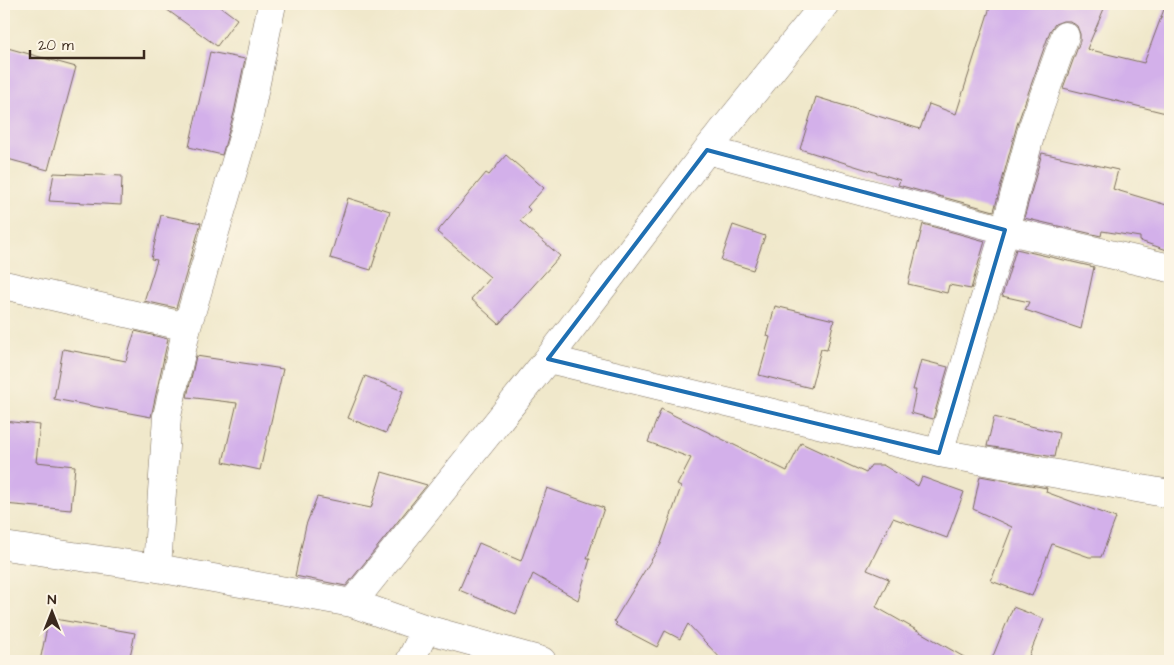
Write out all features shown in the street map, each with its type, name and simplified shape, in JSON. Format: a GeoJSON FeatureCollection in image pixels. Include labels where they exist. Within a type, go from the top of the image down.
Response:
{"type":"FeatureCollection","features":[{"type":"Feature","properties":{"kind":"street"},"geometry":{"type":"LineString","coordinates":[[157,568],[167,416],[187,327],[249,117],[272,4]]}},
{"type":"Feature","properties":{"kind":"street"},"geometry":{"type":"LineString","coordinates":[[352,603],[548,359],[707,150],[825,4]]}},
{"type":"Feature","properties":{"kind":"street"},"geometry":{"type":"LineString","coordinates":[[939,454],[1005,230],[1032,129],[1066,36]]}},
{"type":"Feature","properties":{"kind":"street"},"geometry":{"type":"LineString","coordinates":[[707,150],[1005,230],[1170,268]]}},
{"type":"Feature","properties":{"kind":"street"},"geometry":{"type":"LineString","coordinates":[[4,285],[187,327]]}},
{"type":"Feature","properties":{"kind":"street"},"geometry":{"type":"LineString","coordinates":[[548,359],[939,454],[1170,494]]}},
{"type":"Feature","properties":{"kind":"street"},"geometry":{"type":"LineString","coordinates":[[4,546],[157,568],[352,603],[426,629],[542,661]]}},
{"type":"Feature","properties":{"kind":"street"},"geometry":{"type":"LineString","coordinates":[[410,661],[426,629]]}},
{"type":"Feature","properties":{"kind":"highlighted area"},"geometry":{"type":"Polygon","coordinates":[[[707,150],[1005,230],[939,453],[548,359],[707,150]]]}},
{"type":"Feature","properties":{"kind":"building"},"geometry":{"type":"Polygon","coordinates":[[[159,4],[217,4],[237,19],[217,46],[159,4]]]}},
{"type":"Feature","properties":{"kind":"building"},"geometry":{"type":"Polygon","coordinates":[[[991,4],[1106,4],[1087,49],[1144,63],[1166,4],[1170,4],[1170,114],[1063,88],[1080,41],[1080,34],[1077,26],[1070,21],[1063,21],[1055,24],[1050,31],[1017,125],[994,211],[898,185],[900,180],[800,149],[816,97],[920,129],[929,104],[956,114],[991,4]]]}},
{"type":"Feature","properties":{"kind":"building"},"geometry":{"type":"Polygon","coordinates":[[[4,47],[76,67],[48,170],[4,158],[4,47]]]}},
{"type":"Feature","properties":{"kind":"building"},"geometry":{"type":"Polygon","coordinates":[[[210,52],[245,59],[234,113],[222,155],[189,147],[210,52]]]}},
{"type":"Feature","properties":{"kind":"building"},"geometry":{"type":"Polygon","coordinates":[[[1042,153],[1118,170],[1113,189],[1170,206],[1170,251],[1140,241],[1140,237],[1102,231],[1101,236],[1024,218],[1042,153]]]}},
{"type":"Feature","properties":{"kind":"building"},"geometry":{"type":"Polygon","coordinates":[[[506,155],[544,188],[527,207],[530,210],[520,221],[560,256],[499,324],[471,299],[490,277],[437,232],[486,173],[489,175],[506,155]]]}},
{"type":"Feature","properties":{"kind":"building"},"geometry":{"type":"Polygon","coordinates":[[[54,173],[122,176],[121,205],[49,201],[54,173]]]}},
{"type":"Feature","properties":{"kind":"building"},"geometry":{"type":"Polygon","coordinates":[[[348,198],[390,211],[371,270],[330,258],[348,198]]]}},
{"type":"Feature","properties":{"kind":"building"},"geometry":{"type":"Polygon","coordinates":[[[161,215],[201,223],[176,308],[144,301],[157,260],[151,259],[161,215]]]}},
{"type":"Feature","properties":{"kind":"building"},"geometry":{"type":"Polygon","coordinates":[[[923,224],[985,241],[971,289],[949,285],[947,293],[908,284],[923,224]]]}},
{"type":"Feature","properties":{"kind":"building"},"geometry":{"type":"Polygon","coordinates":[[[733,225],[765,236],[753,270],[721,260],[733,225]]]}},
{"type":"Feature","properties":{"kind":"building"},"geometry":{"type":"Polygon","coordinates":[[[1016,249],[1094,267],[1081,329],[1025,310],[1029,302],[1002,296],[1016,249]]]}},
{"type":"Feature","properties":{"kind":"building"},"geometry":{"type":"Polygon","coordinates":[[[775,306],[834,320],[827,350],[821,349],[811,388],[759,375],[770,337],[767,336],[775,306]]]}},
{"type":"Feature","properties":{"kind":"building"},"geometry":{"type":"Polygon","coordinates":[[[135,331],[168,339],[151,417],[54,399],[63,349],[126,361],[135,331]]]}},
{"type":"Feature","properties":{"kind":"building"},"geometry":{"type":"Polygon","coordinates":[[[196,356],[283,369],[260,470],[223,462],[237,403],[187,397],[196,356]]]}},
{"type":"Feature","properties":{"kind":"building"},"geometry":{"type":"Polygon","coordinates":[[[921,360],[948,367],[933,419],[911,413],[916,390],[913,390],[921,360]]]}},
{"type":"Feature","properties":{"kind":"building"},"geometry":{"type":"Polygon","coordinates":[[[365,376],[403,391],[386,433],[348,418],[365,376]]]}},
{"type":"Feature","properties":{"kind":"building"},"geometry":{"type":"Polygon","coordinates":[[[661,409],[787,471],[801,443],[866,473],[871,465],[883,465],[918,486],[922,477],[964,492],[947,538],[893,518],[867,570],[889,579],[876,607],[971,661],[723,661],[688,624],[680,639],[665,631],[657,647],[615,625],[617,623],[614,621],[661,544],[681,487],[677,485],[691,458],[648,442],[661,409]]]}},
{"type":"Feature","properties":{"kind":"building"},"geometry":{"type":"Polygon","coordinates":[[[994,417],[1059,433],[1054,457],[987,446],[994,417]]]}},
{"type":"Feature","properties":{"kind":"building"},"geometry":{"type":"Polygon","coordinates":[[[4,421],[40,425],[36,462],[75,466],[71,510],[4,504],[4,421]]]}},
{"type":"Feature","properties":{"kind":"building"},"geometry":{"type":"Polygon","coordinates":[[[382,472],[427,485],[346,586],[295,576],[306,525],[317,497],[371,508],[382,472]]]}},
{"type":"Feature","properties":{"kind":"building"},"geometry":{"type":"Polygon","coordinates":[[[980,476],[1047,488],[1046,492],[1116,518],[1101,557],[1089,557],[1052,544],[1032,596],[991,581],[1012,527],[973,509],[980,476]]]}},
{"type":"Feature","properties":{"kind":"building"},"geometry":{"type":"Polygon","coordinates":[[[547,488],[604,508],[587,559],[590,559],[578,600],[533,574],[516,614],[459,590],[479,543],[521,561],[547,488]]]}},
{"type":"Feature","properties":{"kind":"building"},"geometry":{"type":"Polygon","coordinates":[[[1013,607],[1044,619],[1027,661],[991,661],[1013,607]]]}},
{"type":"Feature","properties":{"kind":"building"},"geometry":{"type":"Polygon","coordinates":[[[49,618],[135,633],[129,661],[40,661],[49,618]]]}}]}
